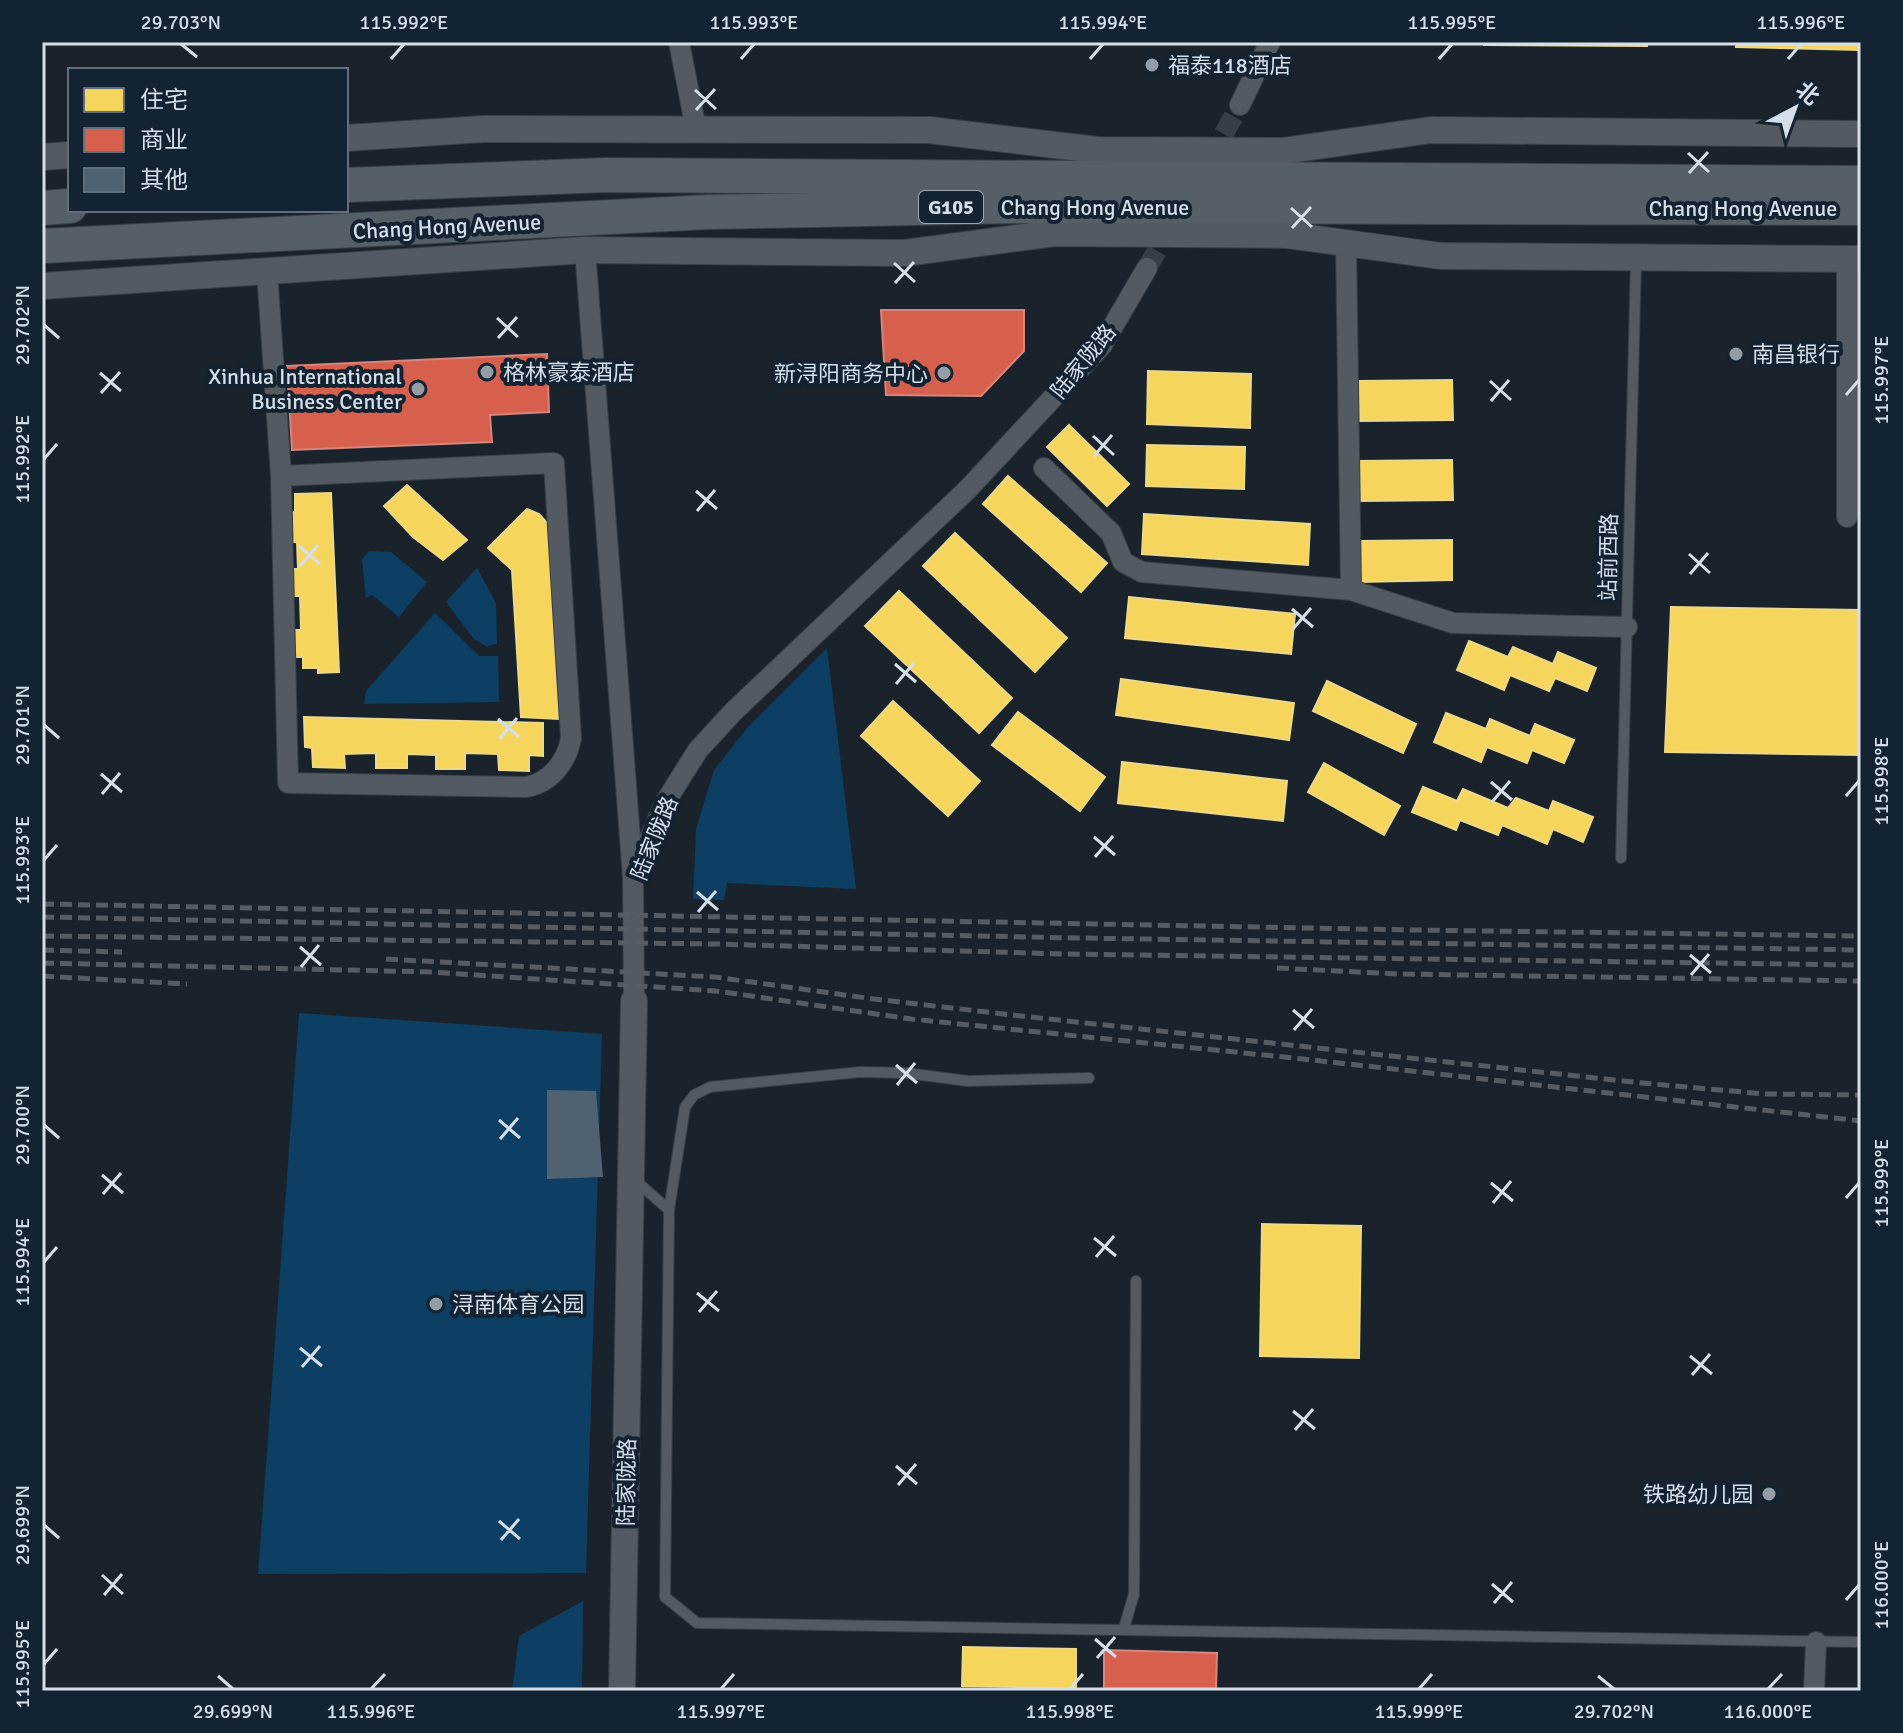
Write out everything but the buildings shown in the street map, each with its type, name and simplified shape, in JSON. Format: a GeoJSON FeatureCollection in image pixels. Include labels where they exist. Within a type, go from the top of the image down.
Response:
{"type":"FeatureCollection","features":[{"type":"Feature","properties":{"kind":"highway","name":"Chang Hong Avenue"},"geometry":{"type":"LineString","coordinates":[[348,185],[606,175],[1861,183]]}},
{"type":"Feature","properties":{"kind":"highway"},"geometry":{"type":"LineString","coordinates":[[42,208],[68,206]]}},
{"type":"Feature","properties":{"kind":"highway","name":"Chang Hong Avenue"},"geometry":{"type":"LineString","coordinates":[[42,246],[725,212],[1023,206],[1861,208]]}},
{"type":"Feature","properties":{"kind":"street"},"geometry":{"type":"LineString","coordinates":[[679,42],[696,129]]}},
{"type":"Feature","properties":{"kind":"street"},"geometry":{"type":"LineString","coordinates":[[1240,105],[1270,42]]}},
{"type":"Feature","properties":{"kind":"street"},"geometry":{"type":"LineString","coordinates":[[348,138],[483,129],[929,130],[1097,150],[1266,151],[1431,130],[1861,134]]}},
{"type":"Feature","properties":{"kind":"street"},"geometry":{"type":"LineString","coordinates":[[42,157],[68,155]]}},
{"type":"Feature","properties":{"kind":"street"},"geometry":{"type":"LineString","coordinates":[[42,286],[585,250],[905,253],[1055,233],[1287,235],[1441,256],[1854,259],[1847,517]]}},
{"type":"Feature","properties":{"kind":"street"},"geometry":{"type":"LineString","coordinates":[[1346,244],[1351,590]]}},
{"type":"Feature","properties":{"kind":"street"},"geometry":{"type":"LineString","coordinates":[[585,250],[633,877]]}},
{"type":"Feature","properties":{"kind":"street","name":"陆家陇路"},"geometry":{"type":"LineString","coordinates":[[622,1691],[634,1001],[633,877],[666,801],[698,750],[745,700],[968,489],[1102,345],[1147,268]]}},
{"type":"Feature","properties":{"kind":"street"},"geometry":{"type":"LineString","coordinates":[[267,271],[281,476],[288,783],[526,787],[537,785],[549,777],[563,760],[571,738],[554,463],[281,476]]}},
{"type":"Feature","properties":{"kind":"street"},"geometry":{"type":"LineString","coordinates":[[1044,468],[1111,533],[1123,562],[1142,572],[1351,590],[1453,623],[1627,627]]}},
{"type":"Feature","properties":{"kind":"street"},"geometry":{"type":"LineString","coordinates":[[1814,1691],[1816,1642]]}},
{"type":"Feature","properties":{"kind":"lane","name":"站前西路"},"geometry":{"type":"LineString","coordinates":[[1621,858],[1636,257]]}},
{"type":"Feature","properties":{"kind":"lane"},"geometry":{"type":"LineString","coordinates":[[1089,1078],[968,1081],[906,1073],[860,1072],[710,1087],[694,1095],[685,1107],[669,1210],[665,1597],[697,1623],[1861,1642]]}},
{"type":"Feature","properties":{"kind":"lane"},"geometry":{"type":"LineString","coordinates":[[631,1176],[669,1210]]}},
{"type":"Feature","properties":{"kind":"lane"},"geometry":{"type":"LineString","coordinates":[[1124,1628],[1134,1594],[1136,1281]]}},
{"type":"Feature","properties":{"kind":"shaded area"},"geometry":{"type":"Polygon","coordinates":[[[369,551],[391,552],[427,582],[399,617],[372,595],[366,598],[362,559],[369,551]]]}},
{"type":"Feature","properties":{"kind":"shaded area"},"geometry":{"type":"Polygon","coordinates":[[[477,568],[496,603],[497,644],[486,646],[474,639],[446,602],[477,568]]]}},
{"type":"Feature","properties":{"kind":"shaded area"},"geometry":{"type":"Polygon","coordinates":[[[435,613],[479,656],[498,656],[499,702],[364,704],[366,691],[435,613]]]}},
{"type":"Feature","properties":{"kind":"shaded area"},"geometry":{"type":"Polygon","coordinates":[[[827,648],[856,889],[727,883],[724,900],[693,899],[696,829],[714,770],[748,727],[827,648]]]}},
{"type":"Feature","properties":{"kind":"shaded area","name":"浔南体育公园"},"geometry":{"type":"Polygon","coordinates":[[[299,1013],[602,1034],[586,1573],[258,1574],[299,1013]]]}},
{"type":"Feature","properties":{"kind":"shaded area"},"geometry":{"type":"Polygon","coordinates":[[[583,1601],[582,1691],[512,1691],[519,1636],[583,1601]]]}},
{"type":"Feature","properties":{"kind":"tunnel"},"geometry":{"type":"LineString","coordinates":[[1209,160],[1240,105]]}},
{"type":"Feature","properties":{"kind":"tunnel"},"geometry":{"type":"LineString","coordinates":[[1147,268],[1173,223]]}},
{"type":"Feature","properties":{"kind":"railway"},"geometry":{"type":"LineString","coordinates":[[42,904],[1861,936]]}},
{"type":"Feature","properties":{"kind":"railway"},"geometry":{"type":"LineString","coordinates":[[42,917],[1861,950]]}},
{"type":"Feature","properties":{"kind":"railway"},"geometry":{"type":"LineString","coordinates":[[42,936],[716,944],[1065,954],[1861,965]]}},
{"type":"Feature","properties":{"kind":"railway"},"geometry":{"type":"LineString","coordinates":[[42,950],[122,952]]}},
{"type":"Feature","properties":{"kind":"railway"},"geometry":{"type":"LineString","coordinates":[[386,959],[715,977],[1021,1016],[1642,1083],[1765,1094],[1861,1095]]}},
{"type":"Feature","properties":{"kind":"railway"},"geometry":{"type":"LineString","coordinates":[[42,963],[431,972],[716,991],[911,1019],[1861,1121]]}},
{"type":"Feature","properties":{"kind":"railway"},"geometry":{"type":"LineString","coordinates":[[1277,968],[1398,974],[1861,981]]}},
{"type":"Feature","properties":{"kind":"railway"},"geometry":{"type":"LineString","coordinates":[[42,976],[187,984]]}},
{"type":"Feature","properties":{"kind":"place","name":"福泰118酒店"},"geometry":{"type":"Point","coordinates":[1152,65]}},
{"type":"Feature","properties":{"kind":"place","name":"南昌银行"},"geometry":{"type":"Point","coordinates":[1736,354]}},
{"type":"Feature","properties":{"kind":"place","name":"格林豪泰酒店"},"geometry":{"type":"Point","coordinates":[487,372]}},
{"type":"Feature","properties":{"kind":"place","name":"新浔阳商务中心"},"geometry":{"type":"Point","coordinates":[944,373]}},
{"type":"Feature","properties":{"kind":"place","name":"Xinhua International Business Center"},"geometry":{"type":"Point","coordinates":[418,389]}},
{"type":"Feature","properties":{"kind":"place","name":"浔南体育公园"},"geometry":{"type":"Point","coordinates":[436,1304]}},
{"type":"Feature","properties":{"kind":"place","name":"铁路幼儿园"},"geometry":{"type":"Point","coordinates":[1769,1494]}}]}
